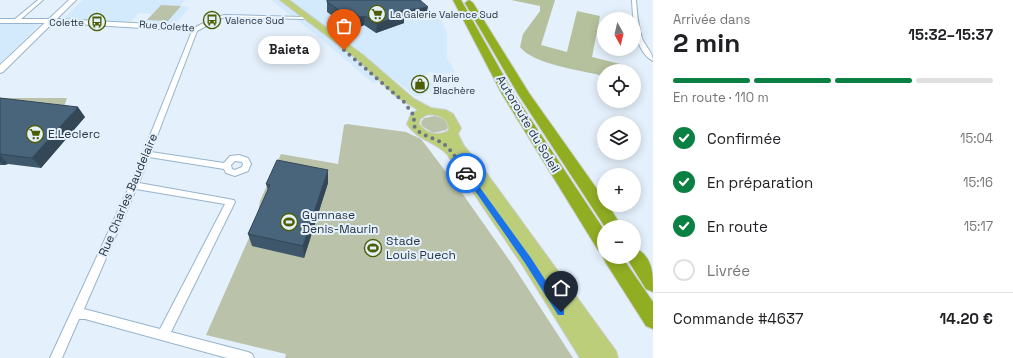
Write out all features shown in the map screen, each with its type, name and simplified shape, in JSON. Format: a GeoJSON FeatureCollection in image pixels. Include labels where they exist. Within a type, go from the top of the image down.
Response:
{"type":"FeatureCollection","features":[{"type":"Feature","properties":{"kind":"highway","name":"Autoroute du Soleil"},"geometry":{"type":"LineString","coordinates":[[456,0],[508,94],[597,234]]}},
{"type":"Feature","properties":{"kind":"highway","name":"Autoroute du Soleil"},"geometry":{"type":"LineString","coordinates":[[468,0],[524,94],[609,220]]}},
{"type":"Feature","properties":{"kind":"highway"},"geometry":{"type":"LineString","coordinates":[[617,264],[653,319]]}},
{"type":"Feature","properties":{"kind":"highway"},"geometry":{"type":"LineString","coordinates":[[640,264],[653,283]]}},
{"type":"Feature","properties":{"kind":"main road"},"geometry":{"type":"LineString","coordinates":[[0,70],[73,0]]}},
{"type":"Feature","properties":{"kind":"main road"},"geometry":{"type":"LineString","coordinates":[[279,0],[364,66],[404,102],[415,117]]}},
{"type":"Feature","properties":{"kind":"main road"},"geometry":{"type":"LineString","coordinates":[[284,0],[358,56],[408,100],[429,111],[442,113],[450,118],[455,124],[452,134],[459,148],[480,174],[609,358]]}},
{"type":"Feature","properties":{"kind":"main road"},"geometry":{"type":"LineString","coordinates":[[429,111],[423,112],[415,117],[413,120],[415,128],[445,145],[451,151],[528,260],[591,358]]}},
{"type":"Feature","properties":{"kind":"main road"},"geometry":{"type":"LineString","coordinates":[[431,138],[443,138],[452,134]]}},
{"type":"Feature","properties":{"kind":"street"},"geometry":{"type":"LineString","coordinates":[[16,21],[41,0]]}},
{"type":"Feature","properties":{"kind":"street"},"geometry":{"type":"LineString","coordinates":[[634,0],[637,34],[641,44],[653,59]]}},
{"type":"Feature","properties":{"kind":"street"},"geometry":{"type":"LineString","coordinates":[[281,17],[299,15]]}},
{"type":"Feature","properties":{"kind":"street","name":"Rue Colette"},"geometry":{"type":"LineString","coordinates":[[0,21],[51,20],[138,24],[188,28],[195,30],[217,18],[225,16],[281,17],[299,15]]}},
{"type":"Feature","properties":{"kind":"street","name":"Rue Charles Baudelaire"},"geometry":{"type":"LineString","coordinates":[[56,358],[134,184],[195,30]]}},
{"type":"Feature","properties":{"kind":"street"},"geometry":{"type":"LineString","coordinates":[[146,154],[226,166]]}},
{"type":"Feature","properties":{"kind":"street"},"geometry":{"type":"LineString","coordinates":[[134,184],[231,202],[163,335]]}},
{"type":"Feature","properties":{"kind":"street"},"geometry":{"type":"LineString","coordinates":[[76,314],[86,314],[248,358]]}},
{"type":"Feature","properties":{"kind":"shaded area"},"geometry":{"type":"Polygon","coordinates":[[[83,0],[185,0],[180,6],[189,7],[176,24],[144,22],[152,14],[139,13],[130,22],[64,18],[83,0]]]}},
{"type":"Feature","properties":{"kind":"shaded area"},"geometry":{"type":"Polygon","coordinates":[[[271,0],[420,0],[442,22],[447,33],[447,58],[455,72],[444,74],[430,72],[422,76],[438,87],[420,96],[415,96],[392,78],[373,83],[315,34],[271,0]]]}},
{"type":"Feature","properties":{"kind":"shaded area"},"geometry":{"type":"Polygon","coordinates":[[[0,23],[37,23],[39,25],[0,63],[0,23]]]}},
{"type":"Feature","properties":{"kind":"green space"},"geometry":{"type":"Polygon","coordinates":[[[511,0],[555,0],[541,45],[567,52],[577,11],[597,15],[597,31],[592,57],[620,64],[597,64],[597,75],[547,63],[527,53],[520,47],[523,34],[540,11],[540,6],[511,0]]]}},
{"type":"Feature","properties":{"kind":"green space"},"geometry":{"type":"Polygon","coordinates":[[[161,5],[181,6],[168,21],[147,20],[161,5]]]}},
{"type":"Feature","properties":{"kind":"green space"},"geometry":{"type":"Polygon","coordinates":[[[0,98],[67,98],[64,107],[0,100],[0,98]]]}},
{"type":"Feature","properties":{"kind":"green space"},"geometry":{"type":"Polygon","coordinates":[[[435,116],[446,121],[448,128],[446,130],[433,133],[422,126],[421,122],[424,118],[435,116]]]}},
{"type":"Feature","properties":{"kind":"green space","name":"Stade Louis Puech"},"geometry":{"type":"Polygon","coordinates":[[[347,124],[406,132],[421,139],[462,193],[512,264],[573,358],[285,358],[286,354],[206,335],[257,220],[260,201],[281,154],[338,164],[344,125],[347,124]]]}},
{"type":"Feature","properties":{"kind":"building"},"geometry":{"type":"Polygon","coordinates":[[[327,0],[420,0],[428,7],[400,11],[405,14],[377,24],[365,16],[360,17],[355,14],[348,16],[327,2],[327,0]]]}},
{"type":"Feature","properties":{"kind":"building","name":"E.Leclerc"},"geometry":{"type":"Polygon","coordinates":[[[0,98],[78,107],[32,158],[0,154],[0,98]]]}},
{"type":"Feature","properties":{"kind":"building","name":"Gymnase Denis-Maurin"},"geometry":{"type":"Polygon","coordinates":[[[277,160],[328,170],[303,246],[248,234],[270,185],[266,184],[277,160]]]}},
{"type":"Feature","properties":{"kind":"way so far"},"geometry":{"type":"LineString","coordinates":[[344,50],[410,108],[415,117],[413,120],[415,128],[419,132],[445,145],[466,173]]}},
{"type":"Feature","properties":{"kind":"place","name":"La Galerie Valence Sud"},"geometry":{"type":"Point","coordinates":[377,14]}},
{"type":"Feature","properties":{"kind":"place","name":"Valence Sud"},"geometry":{"type":"Point","coordinates":[212,20]}},
{"type":"Feature","properties":{"kind":"place","name":"Colette"},"geometry":{"type":"Point","coordinates":[97,22]}},
{"type":"Feature","properties":{"kind":"place","name":"Baieta"},"geometry":{"type":"Point","coordinates":[344,50]}},
{"type":"Feature","properties":{"kind":"place","name":"Marie Blachère"},"geometry":{"type":"Point","coordinates":[420,84]}},
{"type":"Feature","properties":{"kind":"place","name":"E.Leclerc"},"geometry":{"type":"Point","coordinates":[35,134]}},
{"type":"Feature","properties":{"kind":"place","name":"Gymnase Denis-Maurin"},"geometry":{"type":"Point","coordinates":[289,222]}},
{"type":"Feature","properties":{"kind":"place","name":"Stade Louis Puech"},"geometry":{"type":"Point","coordinates":[373,248]}},
{"type":"Feature","properties":{"kind":"route"},"geometry":{"type":"LineString","coordinates":[[466,173],[528,260],[561,312]]}}]}
